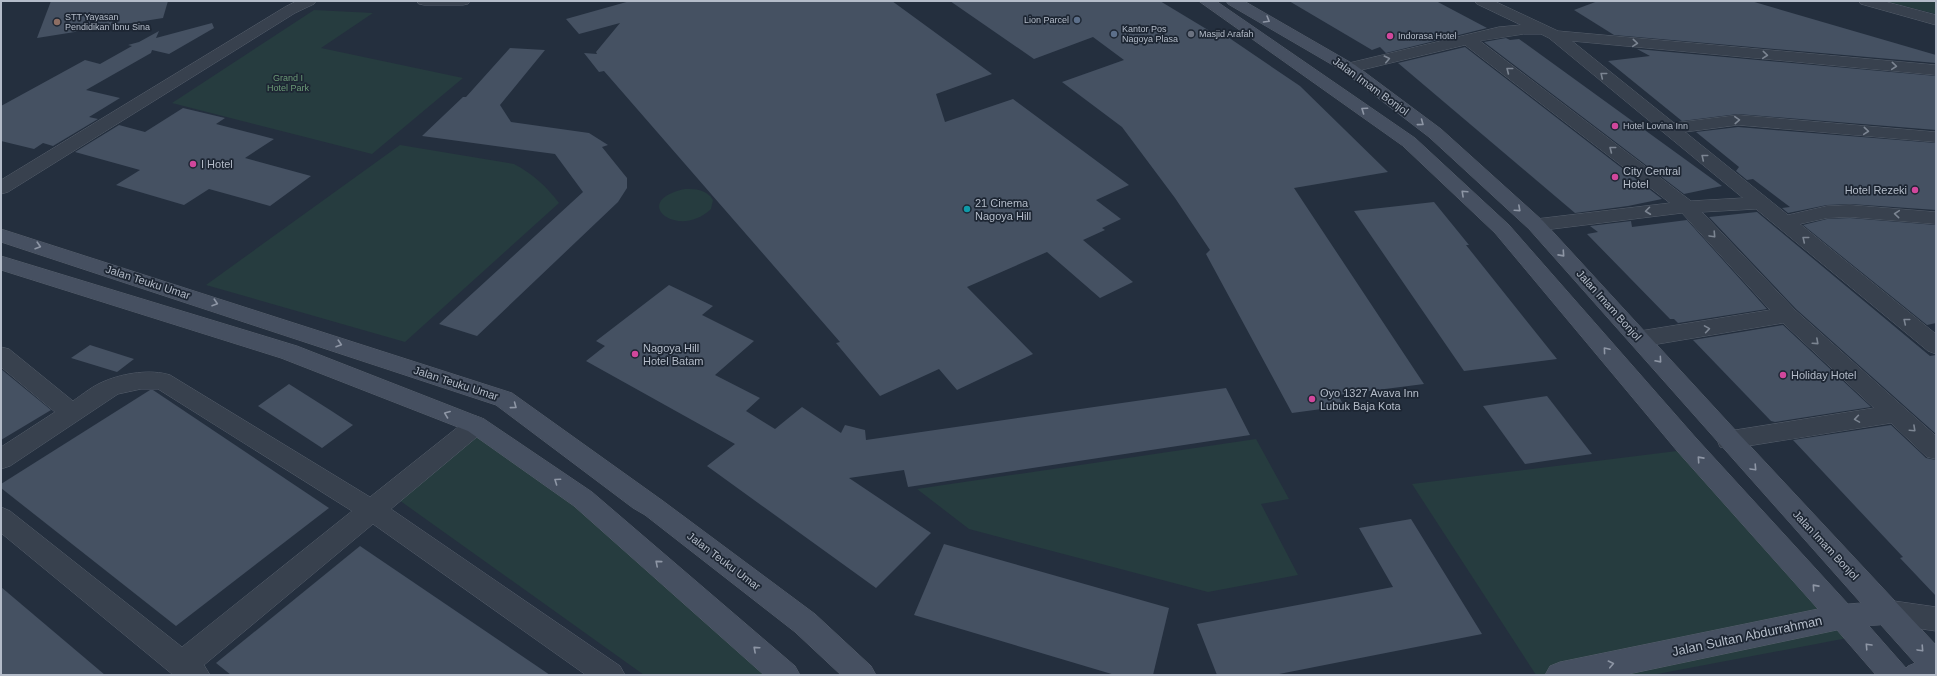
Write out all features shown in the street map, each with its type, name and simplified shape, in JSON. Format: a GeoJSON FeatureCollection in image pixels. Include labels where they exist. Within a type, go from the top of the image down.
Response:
{"type":"FeatureCollection","features":[{"type":"Feature","properties":{"kind":"main road","name":"Jalan Imam Bonjol"},"geometry":{"type":"LineString","coordinates":[[1206,1],[1409,142],[1502,229],[1687,445],[1895,675]]}},
{"type":"Feature","properties":{"kind":"main road","name":"Jalan Imam Bonjol"},"geometry":{"type":"LineString","coordinates":[[1236,1],[1349,68],[1436,133],[1536,225],[1640,339],[1729,440],[1936,665]]}},
{"type":"Feature","properties":{"kind":"main road"},"geometry":{"type":"LineString","coordinates":[[1502,229],[1521,228],[1527,225],[1536,225]]}},
{"type":"Feature","properties":{"kind":"main road","name":"Jalan Teuku Umar"},"geometry":{"type":"LineString","coordinates":[[1,235],[504,399],[642,501],[654,508],[805,623],[861,675]]}},
{"type":"Feature","properties":{"kind":"main road"},"geometry":{"type":"LineString","coordinates":[[1,263],[289,352],[476,425],[583,499],[785,675]]}},
{"type":"Feature","properties":{"kind":"main road","name":"Jalan Sultan Abdurrahman"},"geometry":{"type":"LineString","coordinates":[[1560,675],[1841,616],[1887,612]]}},
{"type":"Feature","properties":{"kind":"main road"},"geometry":{"type":"LineString","coordinates":[[1918,675],[1936,672]]}},
{"type":"Feature","properties":{"kind":"street"},"geometry":{"type":"LineString","coordinates":[[1,188],[290,10],[309,1]]}},
{"type":"Feature","properties":{"kind":"street"},"geometry":{"type":"LineString","coordinates":[[424,1],[463,1]]}},
{"type":"Feature","properties":{"kind":"street"},"geometry":{"type":"LineString","coordinates":[[1482,1],[1549,33],[1784,222],[1932,337]]}},
{"type":"Feature","properties":{"kind":"street"},"geometry":{"type":"LineString","coordinates":[[1866,1],[1936,20]]}},
{"type":"Feature","properties":{"kind":"street"},"geometry":{"type":"LineString","coordinates":[[1349,68],[1514,30],[1936,70]]}},
{"type":"Feature","properties":{"kind":"street"},"geometry":{"type":"LineString","coordinates":[[1470,40],[1687,207],[1787,316],[1936,450]]}},
{"type":"Feature","properties":{"kind":"street"},"geometry":{"type":"LineString","coordinates":[[1670,129],[1738,120],[1936,137]]}},
{"type":"Feature","properties":{"kind":"street"},"geometry":{"type":"LineString","coordinates":[[1536,225],[1687,207],[1762,203]]}},
{"type":"Feature","properties":{"kind":"street"},"geometry":{"type":"LineString","coordinates":[[1784,222],[1827,212],[1850,211],[1936,218]]}},
{"type":"Feature","properties":{"kind":"street"},"geometry":{"type":"LineString","coordinates":[[1640,339],[1787,316]]}},
{"type":"Feature","properties":{"kind":"street"},"geometry":{"type":"LineString","coordinates":[[1,355],[72,413]]}},
{"type":"Feature","properties":{"kind":"street"},"geometry":{"type":"LineString","coordinates":[[1,459],[112,387],[141,381],[162,381],[373,511],[610,675]]}},
{"type":"Feature","properties":{"kind":"street"},"geometry":{"type":"LineString","coordinates":[[1729,440],[1896,413]]}},
{"type":"Feature","properties":{"kind":"street"},"geometry":{"type":"LineString","coordinates":[[1,518],[189,670],[373,511],[476,425]]}},
{"type":"Feature","properties":{"kind":"street","name":"Jalan Sultan Abdurrahman"},"geometry":{"type":"LineString","coordinates":[[1887,612],[1936,618]]}},
{"type":"Feature","properties":{"kind":"green space"},"geometry":{"type":"Polygon","coordinates":[[[1884,1],[1936,1],[1936,14],[1884,1]]]}},
{"type":"Feature","properties":{"kind":"green space","name":"Grand I Hotel Park"},"geometry":{"type":"Polygon","coordinates":[[[314,10],[373,13],[321,48],[463,78],[372,154],[172,103],[314,10]]]}},
{"type":"Feature","properties":{"kind":"green space"},"geometry":{"type":"Polygon","coordinates":[[[400,145],[514,164],[539,181],[559,203],[405,342],[206,285],[400,145]]]}},
{"type":"Feature","properties":{"kind":"green space"},"geometry":{"type":"Polygon","coordinates":[[[685,189],[697,190],[710,196],[713,200],[711,209],[698,218],[685,221],[673,220],[664,216],[659,209],[660,202],[668,195],[685,189]]]}},
{"type":"Feature","properties":{"kind":"green space"},"geometry":{"type":"Polygon","coordinates":[[[476,425],[779,675],[644,675],[392,495],[476,425]]]}},
{"type":"Feature","properties":{"kind":"green space"},"geometry":{"type":"Polygon","coordinates":[[[1256,439],[1289,499],[1261,504],[1298,575],[1208,592],[969,529],[917,489],[1256,439]]]}},
{"type":"Feature","properties":{"kind":"green space"},"geometry":{"type":"Polygon","coordinates":[[[1685,450],[1858,636],[1652,675],[1536,675],[1412,484],[1685,450]]]}},
{"type":"Feature","properties":{"kind":"building"},"geometry":{"type":"Polygon","coordinates":[[[51,1],[168,1],[163,18],[37,38],[51,1]]]}},
{"type":"Feature","properties":{"kind":"building"},"geometry":{"type":"Polygon","coordinates":[[[630,1],[892,1],[992,74],[936,94],[945,122],[1013,99],[1129,185],[1096,200],[1121,219],[1102,228],[1105,230],[1083,240],[1133,282],[1100,298],[1047,252],[967,287],[1033,354],[957,390],[939,369],[880,396],[836,343],[840,342],[604,71],[599,72],[584,53],[597,54],[596,52],[620,23],[579,34],[566,19],[630,1]]]}},
{"type":"Feature","properties":{"kind":"building"},"geometry":{"type":"Polygon","coordinates":[[[950,1],[1160,1],[1213,33],[1219,31],[1300,86],[1388,172],[1294,188],[1424,384],[1338,395],[1344,406],[1292,413],[1206,254],[1210,250],[1175,198],[1122,127],[1062,82],[1124,60],[1093,37],[1034,59],[950,1]]]}},
{"type":"Feature","properties":{"kind":"building"},"geometry":{"type":"Polygon","coordinates":[[[1289,1],[1436,1],[1487,28],[1386,53],[1380,47],[1372,50],[1289,1]]]}},
{"type":"Feature","properties":{"kind":"building"},"geometry":{"type":"Polygon","coordinates":[[[1598,1],[1751,1],[1936,55],[1936,63],[1614,35],[1574,10],[1598,1]]]}},
{"type":"Feature","properties":{"kind":"building"},"geometry":{"type":"Polygon","coordinates":[[[212,23],[214,28],[169,54],[152,50],[151,53],[86,90],[120,98],[89,117],[98,119],[53,146],[43,143],[34,149],[1,141],[1,106],[85,60],[100,64],[132,46],[128,45],[139,42],[159,31],[156,38],[212,23]]]}},
{"type":"Feature","properties":{"kind":"building"},"geometry":{"type":"Polygon","coordinates":[[[1506,38],[1510,40],[1519,39],[1722,186],[1684,194],[1484,42],[1506,38]]]}},
{"type":"Feature","properties":{"kind":"building"},"geometry":{"type":"Polygon","coordinates":[[[1465,47],[1662,199],[1628,206],[1575,213],[1398,63],[1465,47]]]}},
{"type":"Feature","properties":{"kind":"building"},"geometry":{"type":"Polygon","coordinates":[[[510,48],[545,50],[500,105],[511,122],[589,133],[608,145],[602,147],[627,178],[627,188],[618,202],[477,336],[439,324],[583,192],[555,154],[422,136],[463,97],[466,97],[510,48]]]}},
{"type":"Feature","properties":{"kind":"building"},"geometry":{"type":"Polygon","coordinates":[[[1637,49],[1936,76],[1936,130],[1738,114],[1682,121],[1608,61],[1650,56],[1637,49]]]}},
{"type":"Feature","properties":{"kind":"building","name":"I Hotel"},"geometry":{"type":"Polygon","coordinates":[[[183,108],[225,118],[216,124],[274,139],[245,158],[311,176],[270,206],[209,189],[184,205],[116,185],[140,170],[75,152],[119,125],[145,132],[183,108]]]}},
{"type":"Feature","properties":{"kind":"building"},"geometry":{"type":"Polygon","coordinates":[[[1738,127],[1936,143],[1936,210],[1850,204],[1827,205],[1788,213],[1782,208],[1790,207],[1753,179],[1747,180],[1736,171],[1739,167],[1696,132],[1738,127]]]}},
{"type":"Feature","properties":{"kind":"building"},"geometry":{"type":"Polygon","coordinates":[[[1434,202],[1469,245],[1466,245],[1557,359],[1464,371],[1354,211],[1434,202]]]}},
{"type":"Feature","properties":{"kind":"building"},"geometry":{"type":"Polygon","coordinates":[[[1757,212],[1930,356],[1936,355],[1936,434],[1796,309],[1709,217],[1757,212]]]}},
{"type":"Feature","properties":{"kind":"building"},"geometry":{"type":"Polygon","coordinates":[[[1850,218],[1936,225],[1936,323],[1927,325],[1803,225],[1827,219],[1850,218]]]}},
{"type":"Feature","properties":{"kind":"building"},"geometry":{"type":"Polygon","coordinates":[[[1687,220],[1767,309],[1678,323],[1674,319],[1670,319],[1587,234],[1598,232],[1590,226],[1631,221],[1632,227],[1687,220]]]}},
{"type":"Feature","properties":{"kind":"building"},"geometry":{"type":"Polygon","coordinates":[[[669,285],[713,306],[702,315],[754,341],[715,375],[760,398],[746,411],[775,429],[802,407],[841,433],[845,425],[865,430],[866,440],[1226,388],[1250,435],[908,487],[904,470],[849,478],[931,533],[876,588],[707,466],[735,444],[586,361],[605,346],[596,341],[669,285]]]}},
{"type":"Feature","properties":{"kind":"building","name":"Holiday Hotel"},"geometry":{"type":"Polygon","coordinates":[[[1783,325],[1871,407],[1775,422],[1771,421],[1693,340],[1783,325]]]}},
{"type":"Feature","properties":{"kind":"building"},"geometry":{"type":"Polygon","coordinates":[[[90,345],[134,359],[117,372],[71,358],[90,345]]]}},
{"type":"Feature","properties":{"kind":"building"},"geometry":{"type":"Polygon","coordinates":[[[1,369],[51,410],[1,440],[1,369]]]}},
{"type":"Feature","properties":{"kind":"building"},"geometry":{"type":"Polygon","coordinates":[[[289,384],[353,425],[322,448],[258,406],[289,384]]]}},
{"type":"Feature","properties":{"kind":"building"},"geometry":{"type":"Polygon","coordinates":[[[150,390],[153,390],[329,508],[176,626],[1,488],[1,484],[150,390]]]}},
{"type":"Feature","properties":{"kind":"building"},"geometry":{"type":"Polygon","coordinates":[[[1547,396],[1592,454],[1525,464],[1483,406],[1547,396]]]}},
{"type":"Feature","properties":{"kind":"building"},"geometry":{"type":"Polygon","coordinates":[[[1891,425],[1926,458],[1936,460],[1936,596],[1900,558],[1903,557],[1793,440],[1891,425]]]}},
{"type":"Feature","properties":{"kind":"building"},"geometry":{"type":"Polygon","coordinates":[[[1411,519],[1482,634],[1274,675],[1217,675],[1197,624],[1393,587],[1359,528],[1411,519]]]}},
{"type":"Feature","properties":{"kind":"building"},"geometry":{"type":"Polygon","coordinates":[[[944,544],[1169,608],[1153,675],[1115,675],[914,615],[944,544]]]}},
{"type":"Feature","properties":{"kind":"building"},"geometry":{"type":"Polygon","coordinates":[[[360,546],[550,675],[231,675],[216,663],[360,546]]]}},
{"type":"Feature","properties":{"kind":"building"},"geometry":{"type":"Polygon","coordinates":[[[1,587],[105,675],[1,675],[1,587]]]}},
{"type":"Feature","properties":{"kind":"place","name":"Lion Parcel"},"geometry":{"type":"Point","coordinates":[1077,20]}},
{"type":"Feature","properties":{"kind":"place","name":"STT Yayasan Pendidikan Ibnu Sina"},"geometry":{"type":"Point","coordinates":[57,22]}},
{"type":"Feature","properties":{"kind":"place","name":"Kantor Pos Nagoya Plasa"},"geometry":{"type":"Point","coordinates":[1114,34]}},
{"type":"Feature","properties":{"kind":"place","name":"Masjid Arafah"},"geometry":{"type":"Point","coordinates":[1191,34]}},
{"type":"Feature","properties":{"kind":"place","name":"Indorasa Hotel"},"geometry":{"type":"Point","coordinates":[1390,36]}},
{"type":"Feature","properties":{"kind":"place","name":"Hotel Lovina Inn"},"geometry":{"type":"Point","coordinates":[1615,126]}},
{"type":"Feature","properties":{"kind":"place","name":"I Hotel"},"geometry":{"type":"Point","coordinates":[193,164]}},
{"type":"Feature","properties":{"kind":"place","name":"City Central Hotel"},"geometry":{"type":"Point","coordinates":[1615,177]}},
{"type":"Feature","properties":{"kind":"place","name":"Hotel Rezeki"},"geometry":{"type":"Point","coordinates":[1915,190]}},
{"type":"Feature","properties":{"kind":"place","name":"21 Cinema Nagoya Hill"},"geometry":{"type":"Point","coordinates":[967,209]}},
{"type":"Feature","properties":{"kind":"place","name":"Nagoya Hill Hotel Batam"},"geometry":{"type":"Point","coordinates":[635,354]}},
{"type":"Feature","properties":{"kind":"place","name":"Holiday Hotel"},"geometry":{"type":"Point","coordinates":[1783,375]}},
{"type":"Feature","properties":{"kind":"place","name":"Oyo 1327 Avava Inn Lubuk Baja Kota"},"geometry":{"type":"Point","coordinates":[1312,399]}}]}
